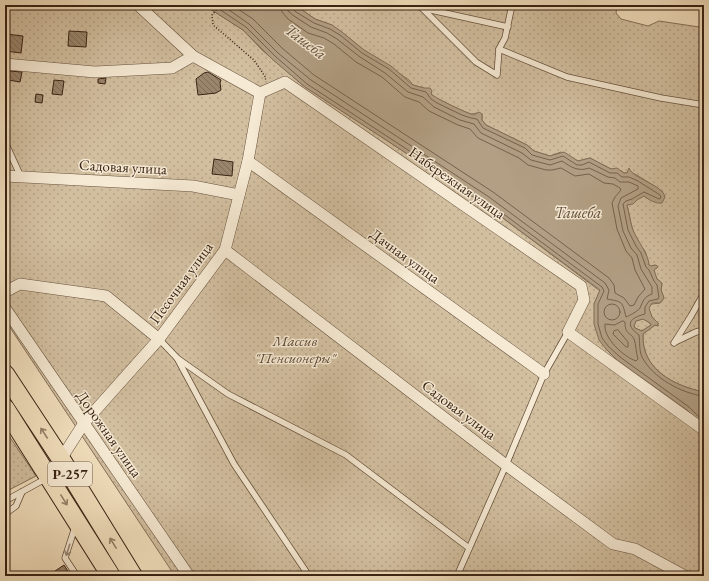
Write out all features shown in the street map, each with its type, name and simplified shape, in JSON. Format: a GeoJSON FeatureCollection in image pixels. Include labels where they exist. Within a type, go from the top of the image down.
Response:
{"type":"FeatureCollection","features":[{"type":"Feature","properties":{"kind":"highway","name":"Р-257"},"geometry":{"type":"LineString","coordinates":[[5,374],[61,459],[134,576]]}},
{"type":"Feature","properties":{"kind":"highway","name":"Р-257"},"geometry":{"type":"LineString","coordinates":[[5,408],[111,576]]}},
{"type":"Feature","properties":{"kind":"street"},"geometry":{"type":"LineString","coordinates":[[138,5],[194,56],[260,93]]}},
{"type":"Feature","properties":{"kind":"street"},"geometry":{"type":"LineString","coordinates":[[5,64],[95,72],[172,68],[194,56]]}},
{"type":"Feature","properties":{"kind":"street","name":"Набережная улица"},"geometry":{"type":"LineString","coordinates":[[260,93],[285,82],[581,286],[584,300],[568,332]]}},
{"type":"Feature","properties":{"kind":"street","name":"Песочная улица"},"geometry":{"type":"LineString","coordinates":[[61,459],[84,423],[159,339],[225,250],[248,161],[260,93]]}},
{"type":"Feature","properties":{"kind":"street","name":"Дачная улица"},"geometry":{"type":"LineString","coordinates":[[248,161],[544,374]]}},
{"type":"Feature","properties":{"kind":"street","name":"Садовая улица"},"geometry":{"type":"LineString","coordinates":[[5,176],[193,186],[239,195]]}},
{"type":"Feature","properties":{"kind":"street","name":"Садовая улица"},"geometry":{"type":"LineString","coordinates":[[225,250],[506,465],[614,544],[635,549],[685,576]]}},
{"type":"Feature","properties":{"kind":"street"},"geometry":{"type":"LineString","coordinates":[[5,292],[20,284],[106,296],[159,339]]}},
{"type":"Feature","properties":{"kind":"street","name":"Дорожная улица"},"geometry":{"type":"LineString","coordinates":[[5,308],[190,576]]}},
{"type":"Feature","properties":{"kind":"street"},"geometry":{"type":"LineString","coordinates":[[568,332],[704,430]]}},
{"type":"Feature","properties":{"kind":"lane"},"geometry":{"type":"LineString","coordinates":[[419,6],[476,62],[497,75],[499,49],[505,38],[512,5]]}},
{"type":"Feature","properties":{"kind":"lane"},"geometry":{"type":"LineString","coordinates":[[419,6],[508,27]]}},
{"type":"Feature","properties":{"kind":"lane"},"geometry":{"type":"LineString","coordinates":[[499,49],[567,77],[661,98],[704,105]]}},
{"type":"Feature","properties":{"kind":"lane"},"geometry":{"type":"LineString","coordinates":[[5,142],[21,177]]}},
{"type":"Feature","properties":{"kind":"lane"},"geometry":{"type":"LineString","coordinates":[[704,293],[692,316],[674,343],[696,332],[704,330]]}},
{"type":"Feature","properties":{"kind":"lane"},"geometry":{"type":"LineString","coordinates":[[457,576],[544,374],[568,332]]}},
{"type":"Feature","properties":{"kind":"lane"},"geometry":{"type":"LineString","coordinates":[[159,339],[177,358],[228,394],[346,455],[469,548]]}},
{"type":"Feature","properties":{"kind":"lane"},"geometry":{"type":"LineString","coordinates":[[177,358],[234,464],[309,576]]}},
{"type":"Feature","properties":{"kind":"lane"},"geometry":{"type":"LineString","coordinates":[[5,501],[49,477]]}},
{"type":"Feature","properties":{"kind":"lane"},"geometry":{"type":"LineString","coordinates":[[5,514],[16,506],[22,492]]}},
{"type":"Feature","properties":{"kind":"lane"},"geometry":{"type":"LineString","coordinates":[[77,521],[65,558],[77,576]]}},
{"type":"Feature","properties":{"kind":"path"},"geometry":{"type":"LineString","coordinates":[[220,5],[212,15],[213,25],[254,60],[266,78],[260,93]]}},
{"type":"Feature","properties":{"kind":"green space","name":"Массив \"Пенсионеры\""},"geometry":{"type":"Polygon","coordinates":[[[5,5],[204,5],[243,30],[262,50],[305,87],[484,204],[600,291],[594,304],[687,410],[698,421],[704,424],[704,576],[175,576],[5,320],[5,5]]]}},
{"type":"Feature","properties":{"kind":"green space"},"geometry":{"type":"Polygon","coordinates":[[[295,5],[617,5],[616,13],[621,19],[648,26],[659,21],[699,27],[701,20],[704,21],[704,392],[682,385],[662,374],[647,357],[644,346],[643,334],[655,325],[658,326],[658,323],[652,317],[648,308],[652,304],[660,303],[664,298],[661,290],[662,283],[657,279],[653,270],[658,267],[654,265],[651,267],[649,265],[645,251],[639,244],[632,228],[627,204],[644,196],[649,199],[663,192],[628,171],[624,173],[622,171],[611,169],[590,158],[578,161],[561,152],[550,156],[534,151],[527,145],[486,125],[482,120],[482,114],[471,114],[463,111],[436,98],[424,88],[413,85],[409,80],[364,50],[332,25],[315,19],[295,5]]]}},
{"type":"Feature","properties":{"kind":"green space"},"geometry":{"type":"Polygon","coordinates":[[[643,319],[651,325],[642,331],[635,328],[634,326],[636,321],[643,319]]]}},
{"type":"Feature","properties":{"kind":"green space"},"geometry":{"type":"Polygon","coordinates":[[[5,430],[36,476],[5,492],[5,430]]]}},
{"type":"Feature","properties":{"kind":"water","name":"Ташеба"},"geometry":{"type":"Polygon","coordinates":[[[204,5],[295,5],[315,19],[332,25],[364,50],[391,66],[413,85],[430,88],[432,91],[431,94],[465,112],[474,115],[479,112],[482,114],[482,120],[486,125],[527,145],[534,151],[550,156],[564,152],[578,161],[590,158],[611,169],[617,168],[624,173],[627,173],[629,168],[636,175],[659,189],[665,197],[662,203],[657,203],[644,196],[633,204],[627,205],[633,230],[645,252],[649,265],[656,265],[658,267],[654,270],[657,279],[662,283],[661,290],[664,298],[660,303],[652,303],[649,308],[652,317],[658,323],[658,326],[655,325],[643,334],[644,346],[647,357],[662,374],[682,385],[704,392],[704,424],[698,421],[687,410],[617,360],[599,340],[594,324],[594,304],[600,290],[484,204],[305,87],[272,59],[243,30],[204,5]],[[643,319],[636,321],[634,326],[642,331],[651,325],[643,319]]]}},
{"type":"Feature","properties":{"kind":"building"},"geometry":{"type":"Polygon","coordinates":[[[69,31],[87,32],[86,47],[68,46],[69,31]]]}},
{"type":"Feature","properties":{"kind":"building"},"geometry":{"type":"Polygon","coordinates":[[[6,34],[23,36],[21,53],[5,51],[6,34]]]}},
{"type":"Feature","properties":{"kind":"building"},"geometry":{"type":"Polygon","coordinates":[[[9,71],[22,72],[20,82],[8,80],[9,71]]]}},
{"type":"Feature","properties":{"kind":"building"},"geometry":{"type":"Polygon","coordinates":[[[208,72],[221,80],[221,90],[216,93],[198,95],[196,79],[208,72]]]}},
{"type":"Feature","properties":{"kind":"building"},"geometry":{"type":"Polygon","coordinates":[[[106,78],[105,84],[98,83],[98,79],[106,78]]]}},
{"type":"Feature","properties":{"kind":"building"},"geometry":{"type":"Polygon","coordinates":[[[54,80],[64,81],[62,95],[52,94],[54,80]]]}},
{"type":"Feature","properties":{"kind":"building"},"geometry":{"type":"Polygon","coordinates":[[[36,94],[43,95],[42,103],[35,102],[36,94]]]}},
{"type":"Feature","properties":{"kind":"building"},"geometry":{"type":"Polygon","coordinates":[[[214,159],[233,162],[232,176],[212,174],[214,159]]]}},
{"type":"Feature","properties":{"kind":"building"},"geometry":{"type":"Polygon","coordinates":[[[64,565],[71,576],[58,576],[55,571],[64,565]]]}}]}
